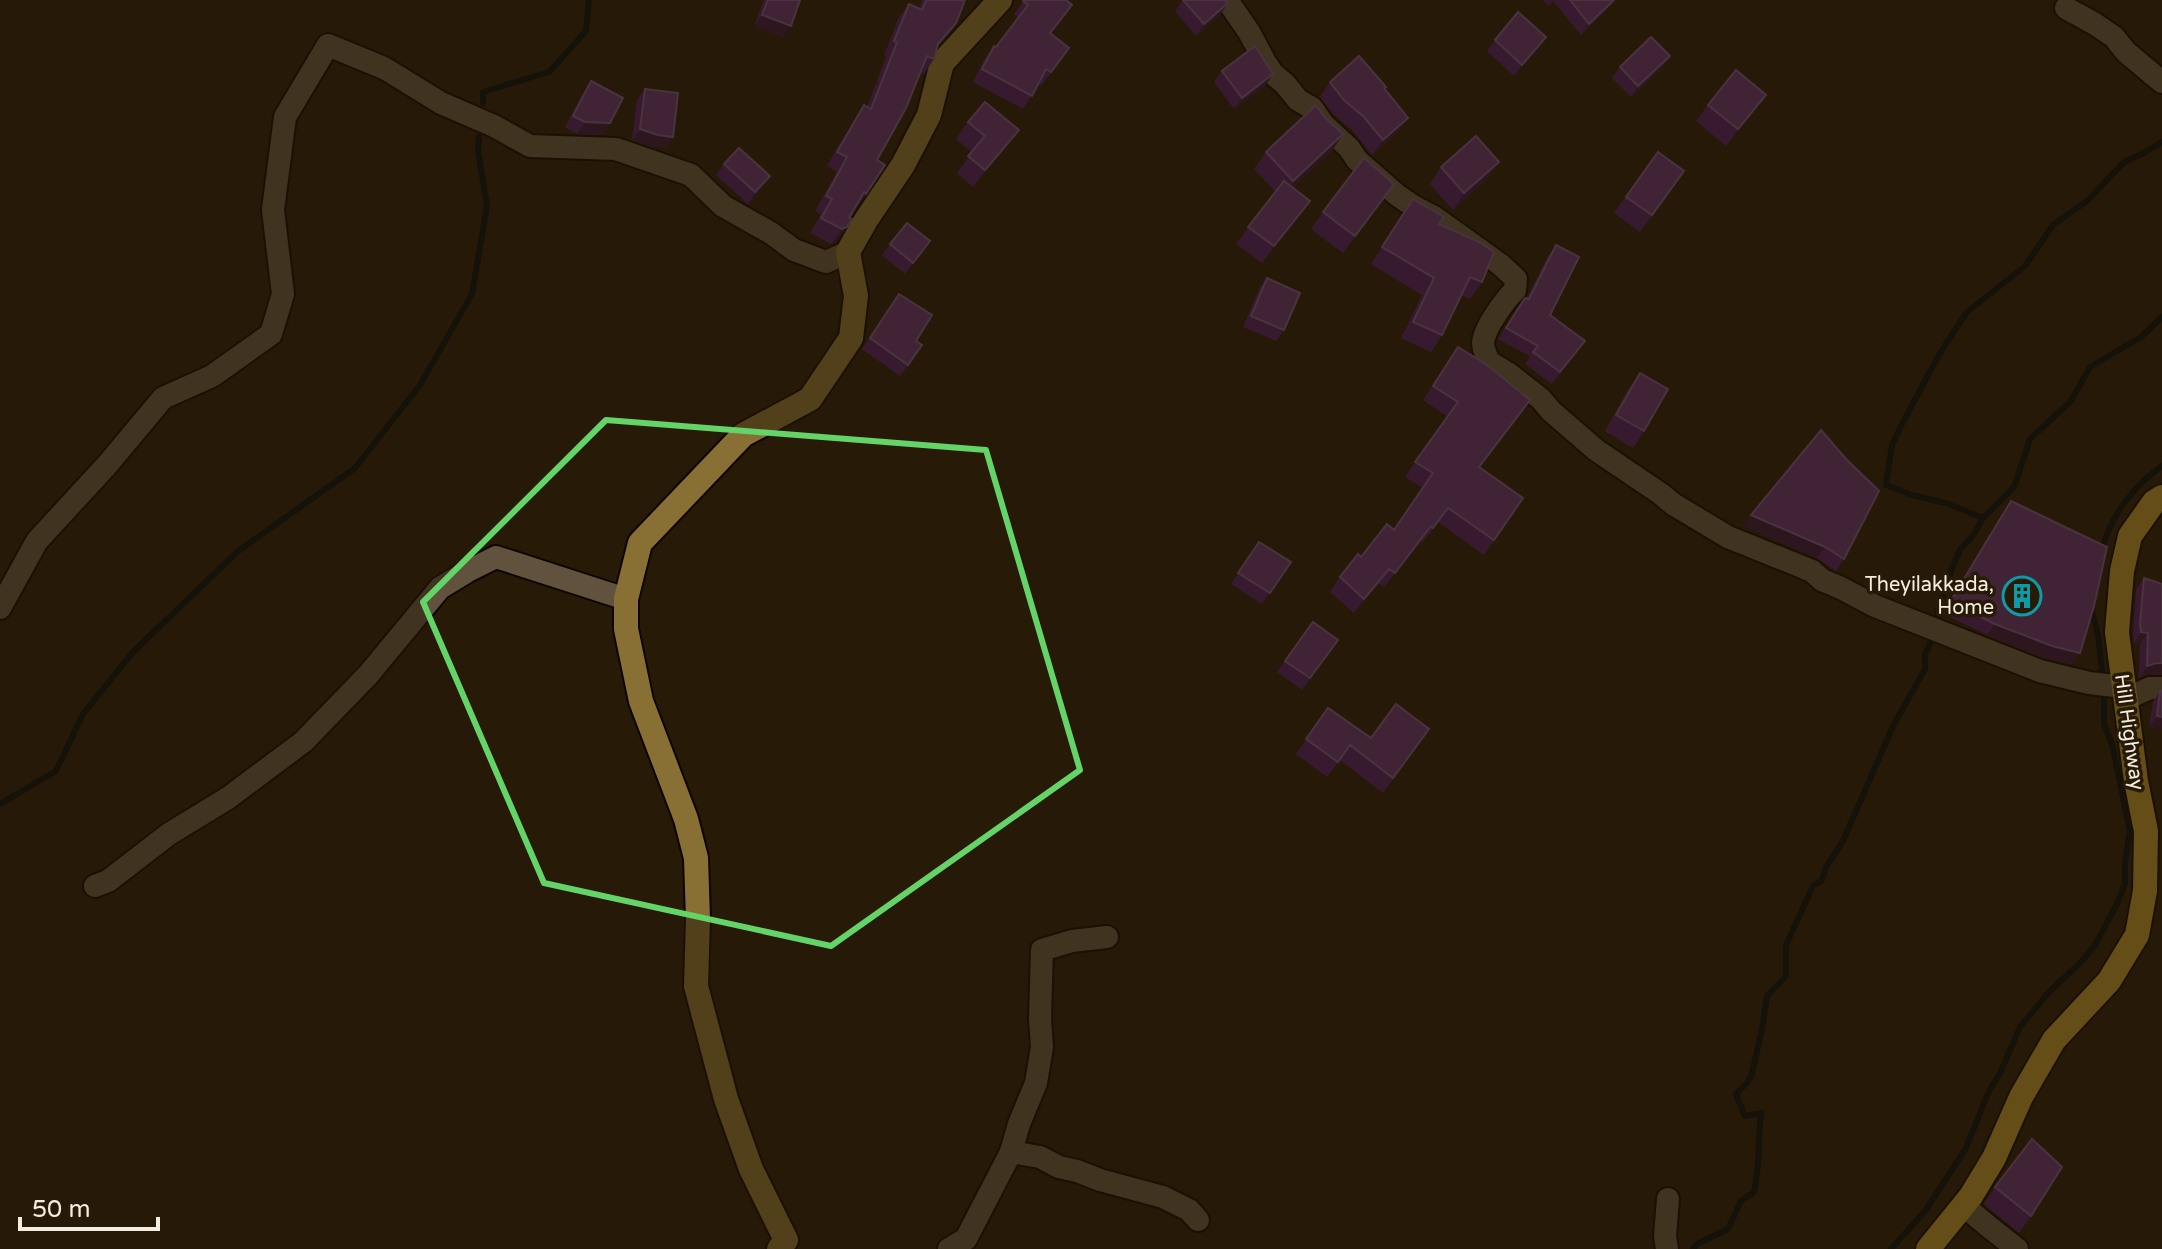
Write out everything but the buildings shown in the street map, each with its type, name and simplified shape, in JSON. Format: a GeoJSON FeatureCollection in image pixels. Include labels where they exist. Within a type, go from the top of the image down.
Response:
{"type":"FeatureCollection","features":[{"type":"Feature","properties":{"kind":"main road"},"geometry":{"type":"LineString","coordinates":[[786,1246],[751,1169],[726,1099],[696,986],[696,858],[686,819],[641,701],[626,629],[626,599],[640,543],[743,435],[810,399],[851,338],[856,296],[848,252],[903,165],[929,115],[942,63],[1000,0]]}},
{"type":"Feature","properties":{"kind":"main road","name":"Hill Highway"},"geometry":{"type":"LineString","coordinates":[[1928,1249],[1964,1205],[1994,1158],[2021,1097],[2054,1040],[2109,981],[2137,935],[2145,891],[2146,831],[2136,781],[2117,632],[2122,571],[2130,536],[2154,502],[2162,497]]}},
{"type":"Feature","properties":{"kind":"street"},"geometry":{"type":"LineString","coordinates":[[1227,0],[1273,74],[1298,100],[1312,108],[1357,160],[1397,195],[1434,217],[1516,279],[1515,290],[1504,301],[1488,328],[1483,344],[1489,362],[1541,399],[1596,450],[1708,526],[1762,552],[1812,571],[1822,580],[1875,606],[2040,671],[2125,693],[2162,688]]}},
{"type":"Feature","properties":{"kind":"street"},"geometry":{"type":"LineString","coordinates":[[2066,8],[2114,37],[2126,52],[2162,82]]}},
{"type":"Feature","properties":{"kind":"street"},"geometry":{"type":"LineString","coordinates":[[0,608],[37,541],[163,398],[212,376],[271,334],[283,294],[273,210],[285,117],[328,45],[384,68],[441,103],[530,146],[616,149],[650,160],[691,175],[723,206],[794,250],[826,262],[848,252]]}},
{"type":"Feature","properties":{"kind":"street"},"geometry":{"type":"LineString","coordinates":[[95,886],[108,881],[169,834],[228,798],[303,742],[368,675],[440,588],[468,571],[496,557],[626,599]]}},
{"type":"Feature","properties":{"kind":"street"},"geometry":{"type":"LineString","coordinates":[[949,1249],[966,1239],[1011,1152],[1036,1083],[1042,1047],[1042,950],[1072,941],[1107,937]]}},
{"type":"Feature","properties":{"kind":"street"},"geometry":{"type":"LineString","coordinates":[[1011,1152],[1040,1157],[1059,1167],[1163,1197],[1189,1210],[1198,1220]]}},
{"type":"Feature","properties":{"kind":"street"},"geometry":{"type":"LineString","coordinates":[[1667,1249],[1668,1199]]}},
{"type":"Feature","properties":{"kind":"street"},"geometry":{"type":"LineString","coordinates":[[1964,1205],[1982,1224],[1998,1232],[2017,1249]]}},
{"type":"Feature","properties":{"kind":"highlighted area"},"geometry":{"type":"Polygon","coordinates":[[[606,420],[986,450],[1080,770],[831,946],[544,883],[423,602],[606,420]]]}},
{"type":"Feature","properties":{"kind":"waterway"},"geometry":{"type":"LineString","coordinates":[[483,103],[483,92],[549,72],[586,31],[589,0]]}},
{"type":"Feature","properties":{"kind":"waterway"},"geometry":{"type":"LineString","coordinates":[[0,804],[56,771],[83,714],[133,652],[237,552],[355,468],[420,385],[472,294],[487,206],[478,150],[479,137]]}},
{"type":"Feature","properties":{"kind":"waterway"},"geometry":{"type":"LineString","coordinates":[[1937,623],[1938,610],[1952,568],[1960,550],[1983,518],[1886,485],[1892,445],[1940,353],[1967,312],[2025,266],[2053,225],[2087,201],[2124,162],[2162,142]]}},
{"type":"Feature","properties":{"kind":"waterway"},"geometry":{"type":"LineString","coordinates":[[1983,518],[2014,487],[2030,439],[2071,401],[2090,367],[2141,337],[2162,317]]}},
{"type":"Feature","properties":{"kind":"waterway"},"geometry":{"type":"LineString","coordinates":[[2102,550],[2124,503],[2142,482],[2162,466]]}},
{"type":"Feature","properties":{"kind":"waterway"},"geometry":{"type":"LineString","coordinates":[[2091,608],[2098,635],[2103,679]]}},
{"type":"Feature","properties":{"kind":"waterway"},"geometry":{"type":"LineString","coordinates":[[1693,1249],[1728,1229],[1741,1201],[1754,1192],[1761,1113],[1745,1116],[1736,1094],[1752,1073],[1767,996],[1786,976],[1786,945],[1813,886],[1822,880],[1826,867],[1843,841],[1894,724],[1925,669],[1925,655],[1931,641]]}},
{"type":"Feature","properties":{"kind":"waterway"},"geometry":{"type":"LineString","coordinates":[[1891,1249],[1926,1210],[1966,1148],[2020,1027],[2095,945],[2117,904],[2125,883],[2130,831],[2112,744],[2104,724],[2104,690]]}},
{"type":"Feature","properties":{"kind":"place","name":"Theyilakkada, Home"},"geometry":{"type":"Point","coordinates":[2022,596]}}]}
